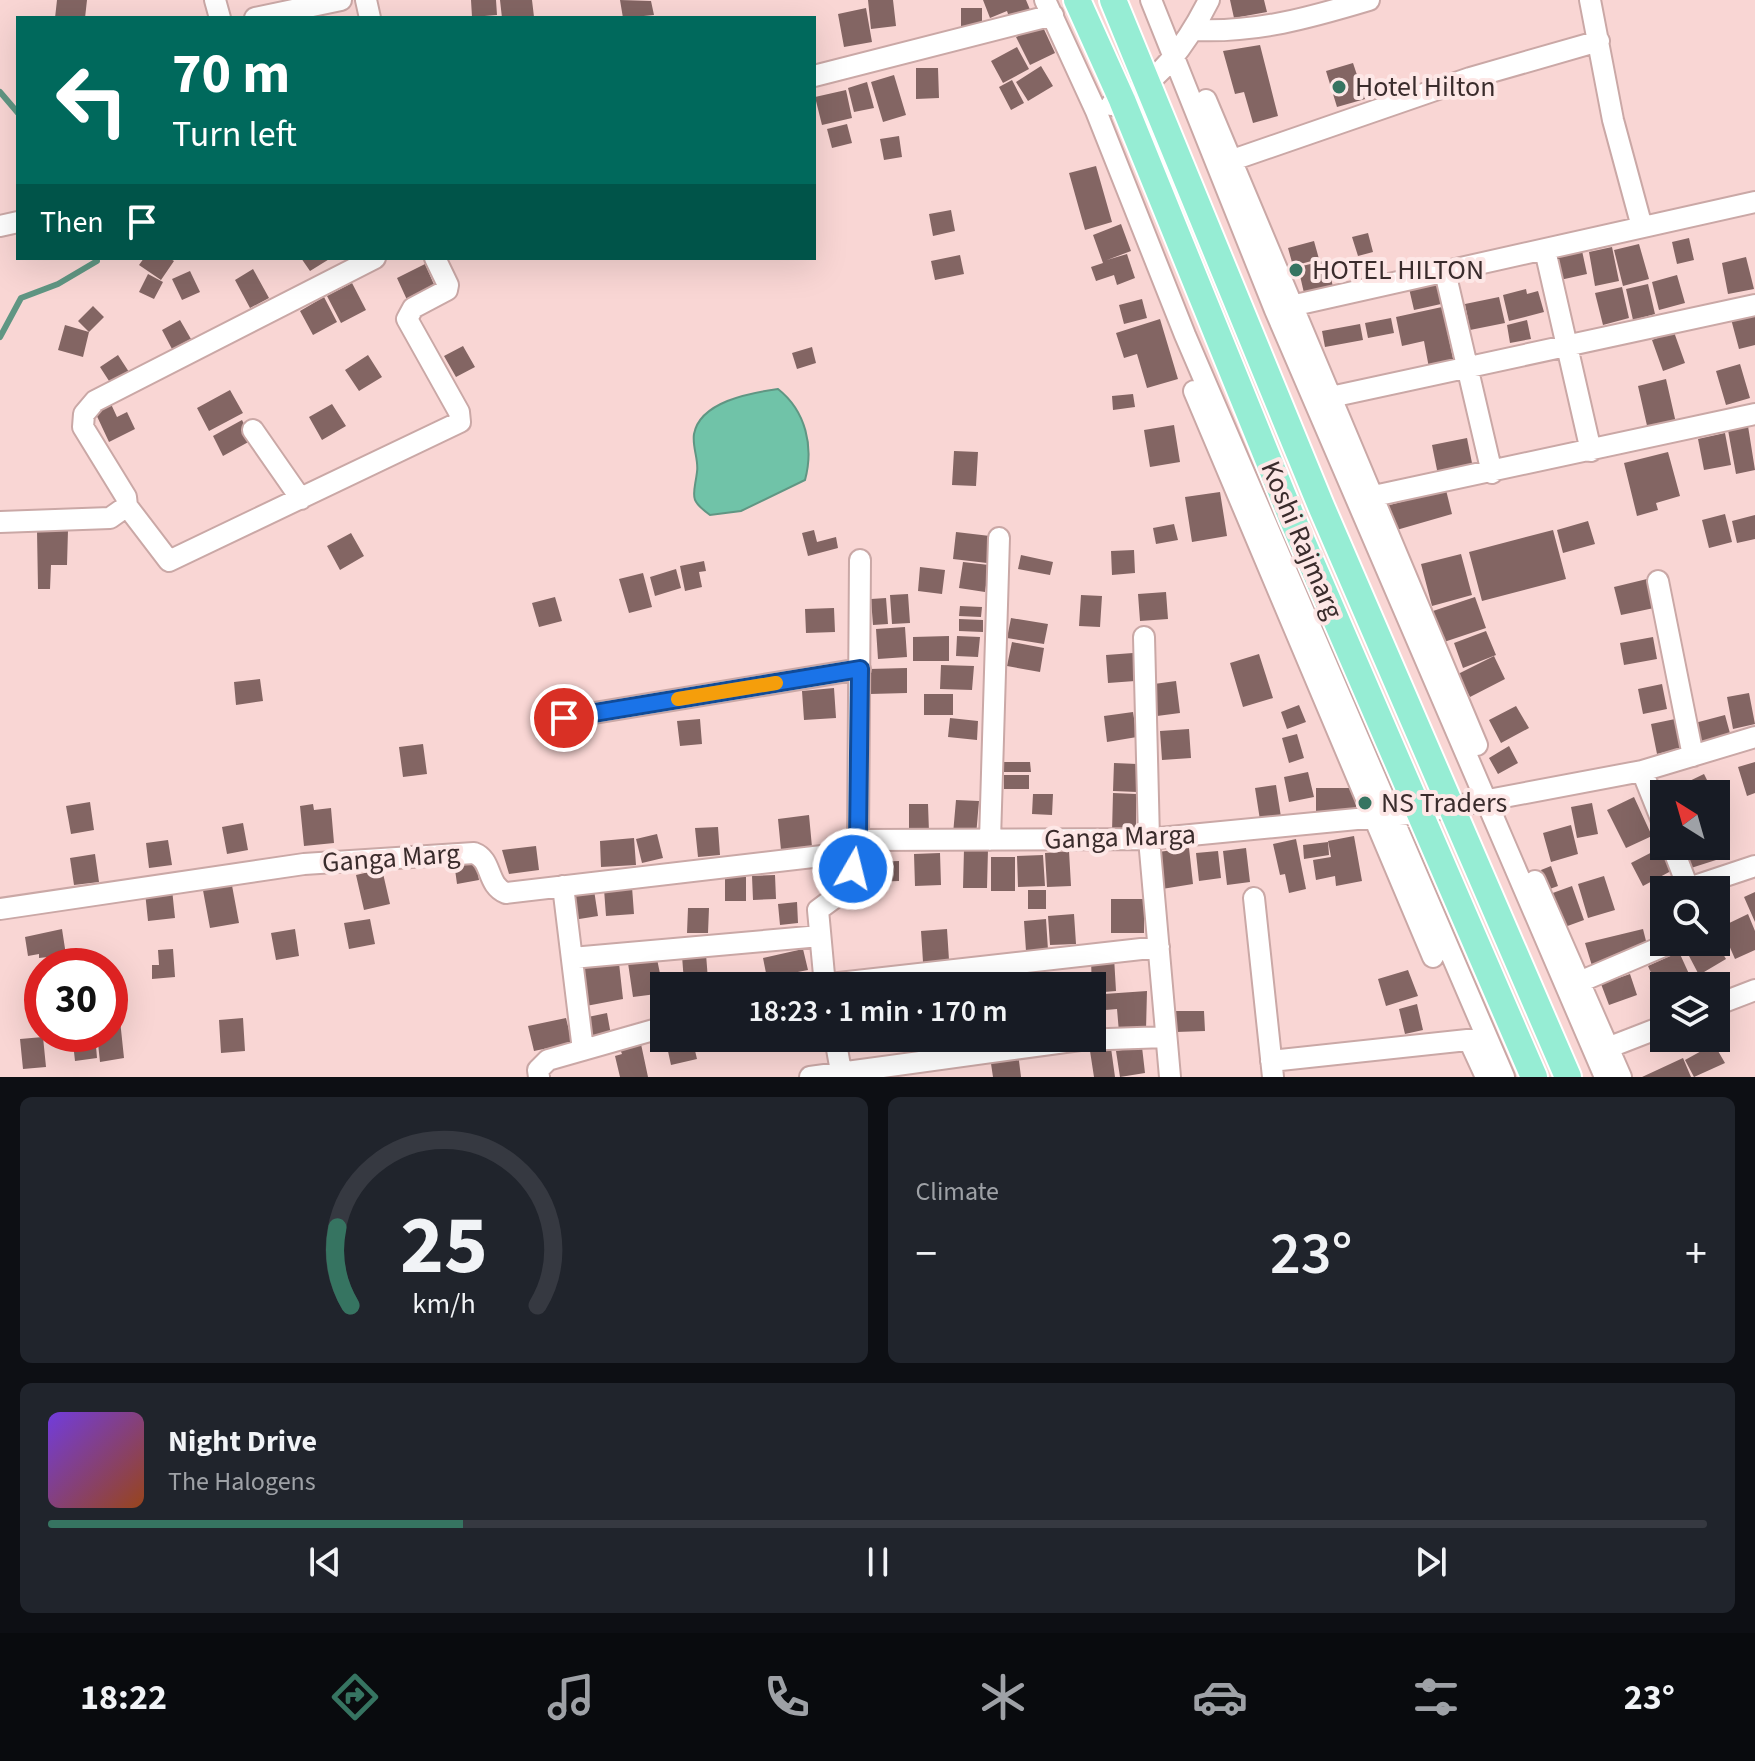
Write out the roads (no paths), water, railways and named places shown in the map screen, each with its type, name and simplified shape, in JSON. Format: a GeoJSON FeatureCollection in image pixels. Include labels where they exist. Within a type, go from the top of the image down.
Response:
{"type":"FeatureCollection","features":[{"type":"Feature","properties":{"kind":"main road","name":"Koshi Rajmarg"},"geometry":{"type":"LineString","coordinates":[[1077,0],[1122,100],[1210,325],[1534,1077]]}},
{"type":"Feature","properties":{"kind":"main road","name":"Koshi Rajmarg"},"geometry":{"type":"LineString","coordinates":[[1113,0],[1240,313],[1568,1077]]}},
{"type":"Feature","properties":{"kind":"street"},"geometry":{"type":"LineString","coordinates":[[265,16],[341,0]]}},
{"type":"Feature","properties":{"kind":"street"},"geometry":{"type":"LineString","coordinates":[[1151,0],[1184,43],[1225,162],[1283,308],[1573,985],[1602,1050],[1621,1077]]}},
{"type":"Feature","properties":{"kind":"street"},"geometry":{"type":"LineString","coordinates":[[1096,111],[1149,84],[1184,43],[1209,0]]}},
{"type":"Feature","properties":{"kind":"street"},"geometry":{"type":"LineString","coordinates":[[1184,43],[1306,19],[1369,0]]}},
{"type":"Feature","properties":{"kind":"street"},"geometry":{"type":"LineString","coordinates":[[1590,0],[1613,120],[1642,227]]}},
{"type":"Feature","properties":{"kind":"street"},"geometry":{"type":"LineString","coordinates":[[816,75],[1043,8]]}},
{"type":"Feature","properties":{"kind":"street"},"geometry":{"type":"LineString","coordinates":[[1043,8],[1073,94]]}},
{"type":"Feature","properties":{"kind":"street"},"geometry":{"type":"LineString","coordinates":[[1043,8],[1096,111],[1382,816],[1433,957]]}},
{"type":"Feature","properties":{"kind":"street"},"geometry":{"type":"LineString","coordinates":[[1225,162],[1470,78],[1599,41]]}},
{"type":"Feature","properties":{"kind":"street"},"geometry":{"type":"LineString","coordinates":[[1283,308],[1755,202]]}},
{"type":"Feature","properties":{"kind":"street"},"geometry":{"type":"LineString","coordinates":[[1545,250],[1591,451]]}},
{"type":"Feature","properties":{"kind":"street"},"geometry":{"type":"LineString","coordinates":[[371,260],[95,401],[84,414],[83,427],[121,488],[127,506],[169,561],[460,422],[459,412],[407,319],[413,308],[448,288],[436,260]]}},
{"type":"Feature","properties":{"kind":"street"},"geometry":{"type":"LineString","coordinates":[[1445,272],[1492,473]]}},
{"type":"Feature","properties":{"kind":"street"},"geometry":{"type":"LineString","coordinates":[[1150,284],[1478,1039],[1504,1077]]}},
{"type":"Feature","properties":{"kind":"street"},"geometry":{"type":"LineString","coordinates":[[1322,398],[1468,370],[1755,305]]}},
{"type":"Feature","properties":{"kind":"street"},"geometry":{"type":"LineString","coordinates":[[1364,499],[1755,414]]}},
{"type":"Feature","properties":{"kind":"street"},"geometry":{"type":"LineString","coordinates":[[253,430],[301,499]]}},
{"type":"Feature","properties":{"kind":"street"},"geometry":{"type":"LineString","coordinates":[[0,522],[110,518],[127,506]]}},
{"type":"Feature","properties":{"kind":"street"},"geometry":{"type":"LineString","coordinates":[[990,840],[999,538]]}},
{"type":"Feature","properties":{"kind":"street"},"geometry":{"type":"LineString","coordinates":[[821,972],[818,910],[849,887],[857,846],[860,560]]}},
{"type":"Feature","properties":{"kind":"street"},"geometry":{"type":"LineString","coordinates":[[1658,581],[1693,756]]}},
{"type":"Feature","properties":{"kind":"street"},"geometry":{"type":"LineString","coordinates":[[1144,637],[1149,839],[1170,1077]]}},
{"type":"Feature","properties":{"kind":"street"},"geometry":{"type":"LineString","coordinates":[[564,718],[860,669]]}},
{"type":"Feature","properties":{"kind":"street","name":"Ganga Marga"},"geometry":{"type":"LineString","coordinates":[[857,846],[990,840],[1149,839],[1419,813],[1642,771],[1755,737]]}},
{"type":"Feature","properties":{"kind":"street"},"geometry":{"type":"LineString","coordinates":[[1642,771],[1650,791]]}},
{"type":"Feature","properties":{"kind":"street","name":"Ganga Marg"},"geometry":{"type":"LineString","coordinates":[[0,909],[304,864],[474,853],[485,859],[497,889],[506,893],[857,846]]}},
{"type":"Feature","properties":{"kind":"street"},"geometry":{"type":"LineString","coordinates":[[1726,876],[1755,866]]}},
{"type":"Feature","properties":{"kind":"street"},"geometry":{"type":"LineString","coordinates":[[563,886],[583,1050]]}},
{"type":"Feature","properties":{"kind":"street"},"geometry":{"type":"LineString","coordinates":[[1254,898],[1272,1069],[1478,1039]]}},
{"type":"Feature","properties":{"kind":"street"},"geometry":{"type":"LineString","coordinates":[[572,958],[820,936]]}},
{"type":"Feature","properties":{"kind":"street"},"geometry":{"type":"LineString","coordinates":[[937,972],[1159,947]]}},
{"type":"Feature","properties":{"kind":"street"},"geometry":{"type":"LineString","coordinates":[[1573,985],[1650,952]]}},
{"type":"Feature","properties":{"kind":"street"},"geometry":{"type":"LineString","coordinates":[[1730,1000],[1755,990]]}},
{"type":"Feature","properties":{"kind":"street"},"geometry":{"type":"LineString","coordinates":[[539,1077],[538,1070],[548,1060],[650,1031]]}},
{"type":"Feature","properties":{"kind":"street"},"geometry":{"type":"LineString","coordinates":[[1602,1050],[1650,1031]]}},
{"type":"Feature","properties":{"kind":"street"},"geometry":{"type":"LineString","coordinates":[[810,1077],[1080,1040],[1166,1037]]}},
{"type":"Feature","properties":{"kind":"street"},"geometry":{"type":"LineString","coordinates":[[1478,1039],[1486,1077]]}},
{"type":"Feature","properties":{"kind":"street"},"geometry":{"type":"LineString","coordinates":[[1602,1050],[1605,1077]]}},
{"type":"Feature","properties":{"kind":"street"},"geometry":{"type":"LineString","coordinates":[[837,1052],[841,1074]]}},
{"type":"Feature","properties":{"kind":"waterway"},"geometry":{"type":"LineString","coordinates":[[0,92],[16,111]]}},
{"type":"Feature","properties":{"kind":"waterway"},"geometry":{"type":"LineString","coordinates":[[0,337],[21,298],[58,284],[97,260]]}},
{"type":"Feature","properties":{"kind":"place","name":"Hotel Hilton"},"geometry":{"type":"Point","coordinates":[1339,87]}},
{"type":"Feature","properties":{"kind":"place","name":"HOTEL HILTON"},"geometry":{"type":"Point","coordinates":[1296,270]}},
{"type":"Feature","properties":{"kind":"place","name":"NS Traders"},"geometry":{"type":"Point","coordinates":[1365,803]}}]}
